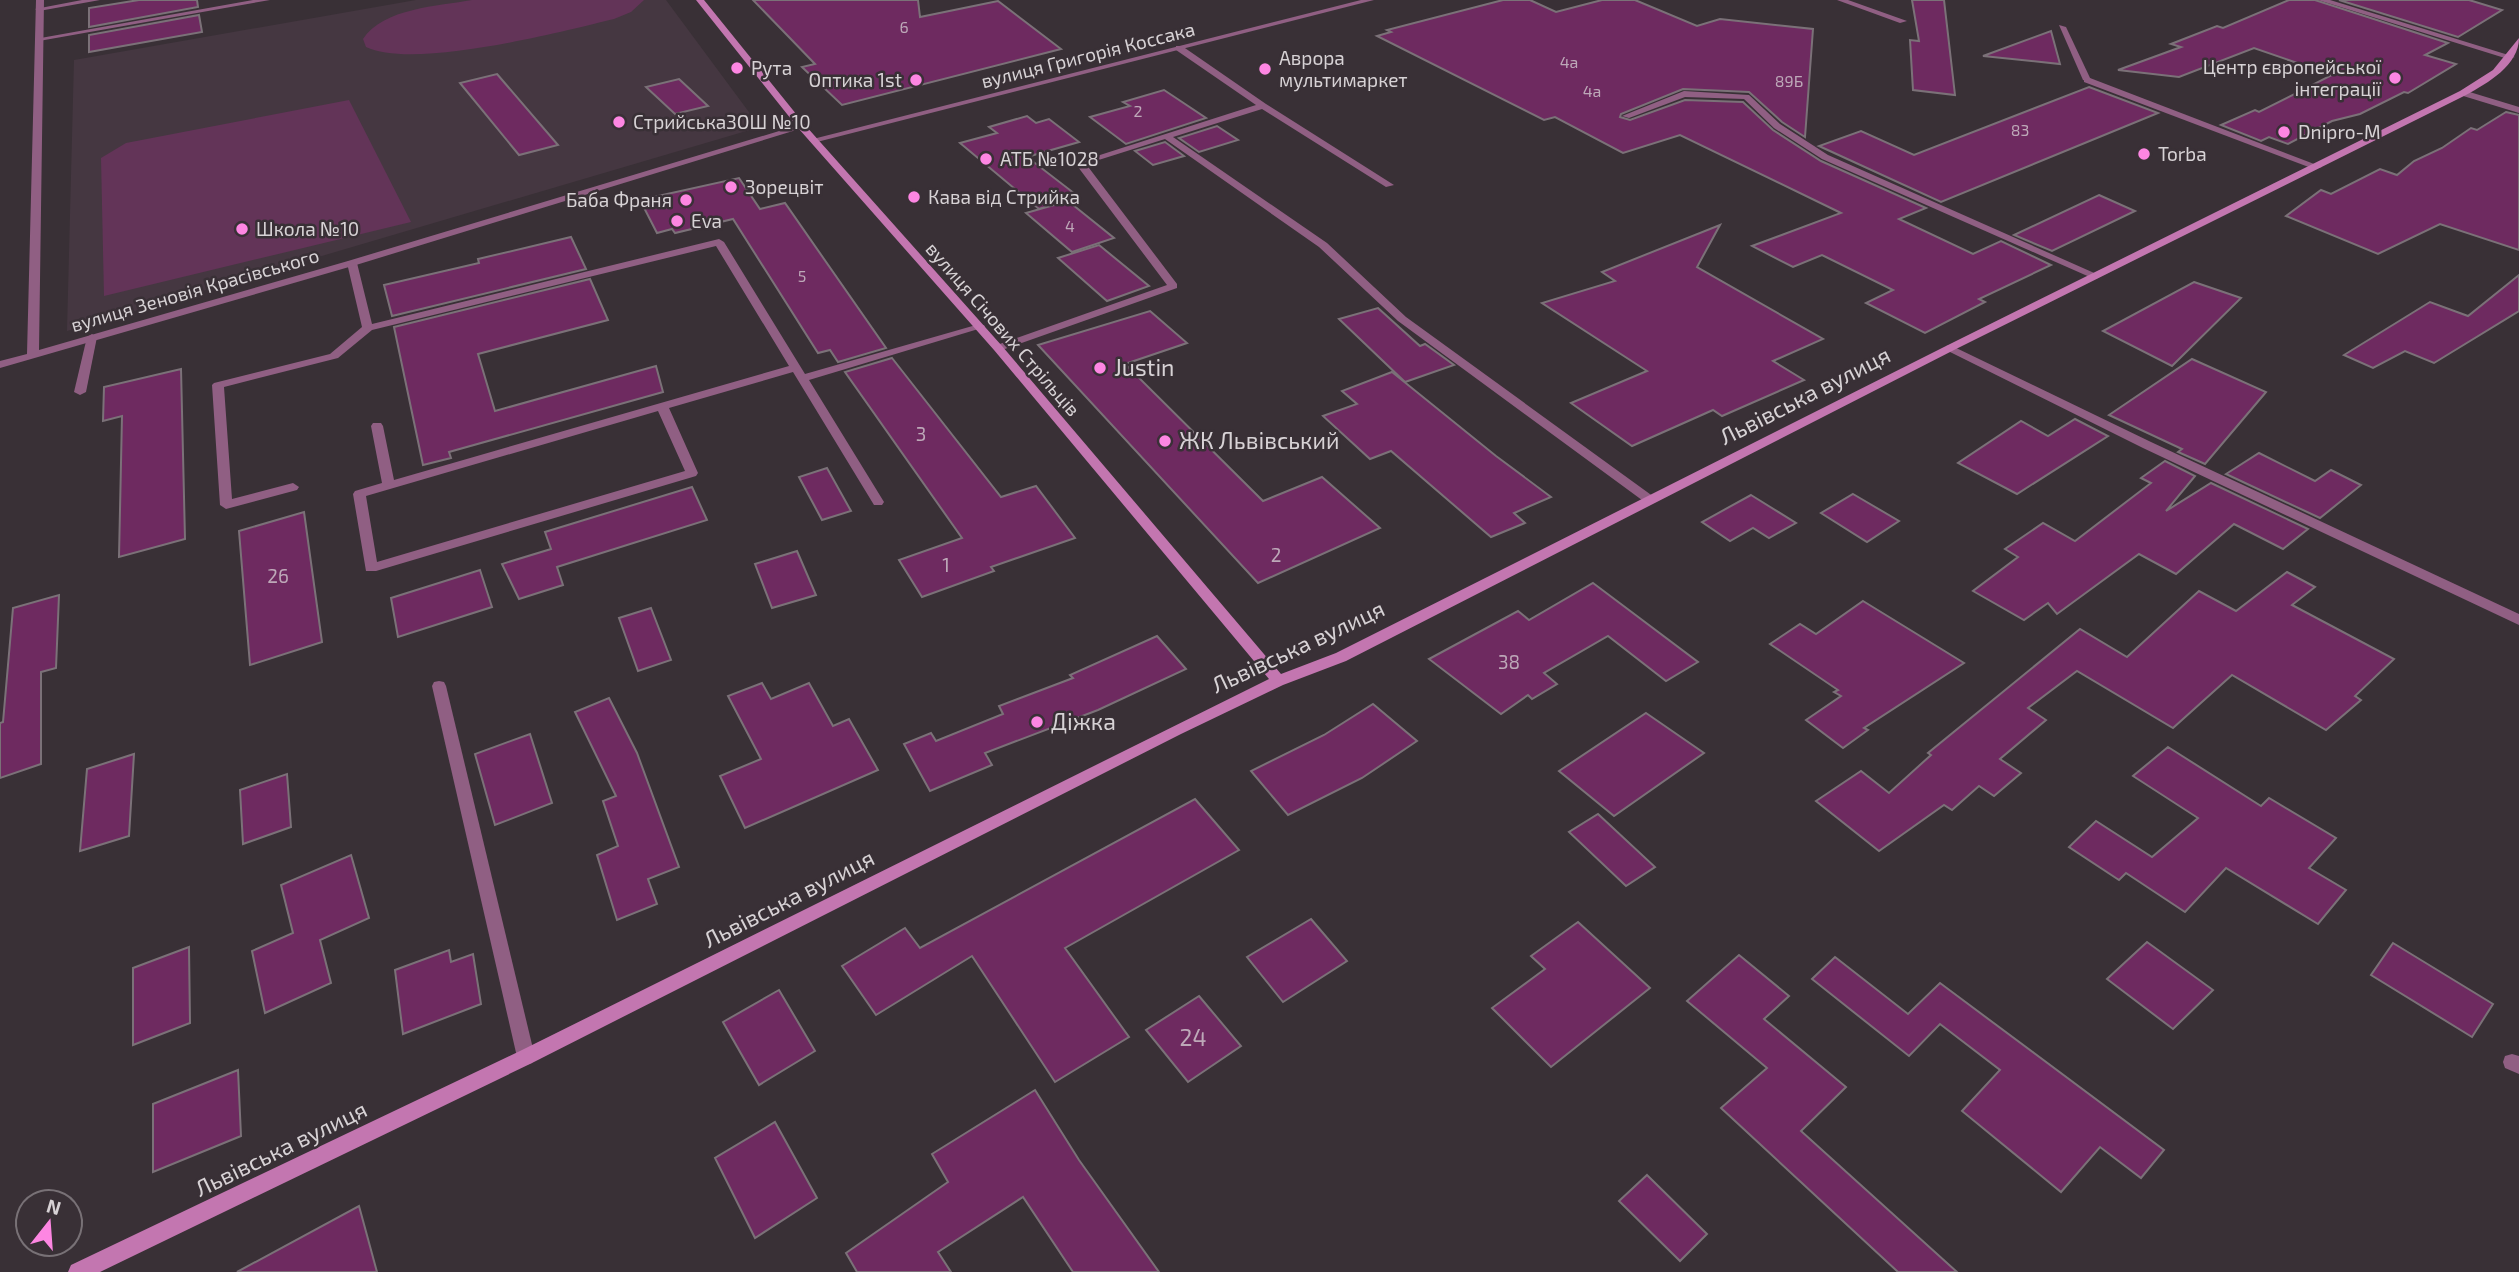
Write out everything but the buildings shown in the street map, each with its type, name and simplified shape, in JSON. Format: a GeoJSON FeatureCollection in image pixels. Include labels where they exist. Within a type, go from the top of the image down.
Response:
{"type":"FeatureCollection","features":[{"type":"Feature","properties":{"kind":"main road","name":"вулиця Січових Стрільців"},"geometry":{"type":"LineString","coordinates":[[701,0],[802,127],[980,327],[1278,681]]}},
{"type":"Feature","properties":{"kind":"main road","name":"Львівська вулиця"},"geometry":{"type":"LineString","coordinates":[[78,1272],[526,1057],[1278,681],[1341,657],[1950,348],[2317,167],[2492,78],[2511,57],[2519,40]]}},
{"type":"Feature","properties":{"kind":"street"},"geometry":{"type":"LineString","coordinates":[[33,355],[39,5],[96,0]]}},
{"type":"Feature","properties":{"kind":"street"},"geometry":{"type":"LineString","coordinates":[[39,39],[266,0]]}},
{"type":"Feature","properties":{"kind":"street","name":"вулиця Григорія Коссака"},"geometry":{"type":"LineString","coordinates":[[813,139],[1357,1],[1370,0]]}},
{"type":"Feature","properties":{"kind":"street"},"geometry":{"type":"LineString","coordinates":[[1841,0],[1903,21]]}},
{"type":"Feature","properties":{"kind":"street"},"geometry":{"type":"LineString","coordinates":[[2322,0],[2511,57]]}},
{"type":"Feature","properties":{"kind":"street"},"geometry":{"type":"LineString","coordinates":[[2062,27],[2087,80],[2317,167]]}},
{"type":"Feature","properties":{"kind":"street"},"geometry":{"type":"LineString","coordinates":[[1179,48],[1263,106],[1389,185]]}},
{"type":"Feature","properties":{"kind":"street"},"geometry":{"type":"LineString","coordinates":[[2463,93],[2519,110]]}},
{"type":"Feature","properties":{"kind":"street"},"geometry":{"type":"LineString","coordinates":[[1626,116],[1684,94],[1746,97],[1777,126],[1825,157],[2096,276]]}},
{"type":"Feature","properties":{"kind":"street"},"geometry":{"type":"LineString","coordinates":[[998,348],[1173,286],[1080,163],[1263,106]]}},
{"type":"Feature","properties":{"kind":"street","name":"вулиця Зеновія Красівського"},"geometry":{"type":"LineString","coordinates":[[0,365],[352,264],[802,127]]}},
{"type":"Feature","properties":{"kind":"street"},"geometry":{"type":"LineString","coordinates":[[1166,136],[1323,245],[1402,319],[1650,500]]}},
{"type":"Feature","properties":{"kind":"street"},"geometry":{"type":"LineString","coordinates":[[293,486],[226,505],[218,385],[334,356],[368,328],[719,242],[878,502]]}},
{"type":"Feature","properties":{"kind":"street"},"geometry":{"type":"LineString","coordinates":[[352,264],[368,328]]}},
{"type":"Feature","properties":{"kind":"street"},"geometry":{"type":"LineString","coordinates":[[662,406],[692,473],[371,568],[359,494],[662,406],[980,327]]}},
{"type":"Feature","properties":{"kind":"street"},"geometry":{"type":"LineString","coordinates":[[80,392],[92,337]]}},
{"type":"Feature","properties":{"kind":"street"},"geometry":{"type":"LineString","coordinates":[[1950,348],[2147,446],[2519,620]]}},
{"type":"Feature","properties":{"kind":"street"},"geometry":{"type":"LineString","coordinates":[[377,426],[389,485]]}},
{"type":"Feature","properties":{"kind":"street"},"geometry":{"type":"LineString","coordinates":[[439,686],[526,1057]]}},
{"type":"Feature","properties":{"kind":"shaded area","name":"Школа №10"},"geometry":{"type":"Polygon","coordinates":[[[416,0],[666,0],[760,127],[67,331],[74,60],[416,0]]]}},
{"type":"Feature","properties":{"kind":"shaded area"},"geometry":{"type":"Polygon","coordinates":[[[472,0],[644,0],[631,12],[614,19],[524,40],[451,52],[417,54],[388,53],[366,47],[363,39],[384,21],[413,10],[472,0]]]}},
{"type":"Feature","properties":{"kind":"shaded area"},"geometry":{"type":"Polygon","coordinates":[[[349,100],[411,222],[104,296],[101,158],[126,143],[349,100]]]}},
{"type":"Feature","properties":{"kind":"place","name":"Рута"},"geometry":{"type":"Point","coordinates":[737,68]}},
{"type":"Feature","properties":{"kind":"place","name":"Аврора мультимаркет"},"geometry":{"type":"Point","coordinates":[1265,69]}},
{"type":"Feature","properties":{"kind":"place","name":"Центр європейської інтеграції"},"geometry":{"type":"Point","coordinates":[2395,78]}},
{"type":"Feature","properties":{"kind":"place","name":"Оптика 1st"},"geometry":{"type":"Point","coordinates":[916,80]}},
{"type":"Feature","properties":{"kind":"place","name":"СтрийськаЗОШ №10"},"geometry":{"type":"Point","coordinates":[619,122]}},
{"type":"Feature","properties":{"kind":"place","name":"Dnipro-M"},"geometry":{"type":"Point","coordinates":[2284,132]}},
{"type":"Feature","properties":{"kind":"place","name":"Torba"},"geometry":{"type":"Point","coordinates":[2144,154]}},
{"type":"Feature","properties":{"kind":"place","name":"АТБ №1028"},"geometry":{"type":"Point","coordinates":[986,159]}},
{"type":"Feature","properties":{"kind":"place","name":"Зорецвіт"},"geometry":{"type":"Point","coordinates":[731,187]}},
{"type":"Feature","properties":{"kind":"place","name":"Кава від Стрийка"},"geometry":{"type":"Point","coordinates":[914,197]}},
{"type":"Feature","properties":{"kind":"place","name":"Баба Франя"},"geometry":{"type":"Point","coordinates":[686,200]}},
{"type":"Feature","properties":{"kind":"place","name":"Eva"},"geometry":{"type":"Point","coordinates":[677,221]}},
{"type":"Feature","properties":{"kind":"place","name":"Школа №10"},"geometry":{"type":"Point","coordinates":[242,229]}},
{"type":"Feature","properties":{"kind":"place","name":"Justin"},"geometry":{"type":"Point","coordinates":[1100,368]}},
{"type":"Feature","properties":{"kind":"place","name":"ЖК Львівський"},"geometry":{"type":"Point","coordinates":[1165,441]}},
{"type":"Feature","properties":{"kind":"place","name":"Діжка"},"geometry":{"type":"Point","coordinates":[1037,722]}}]}
